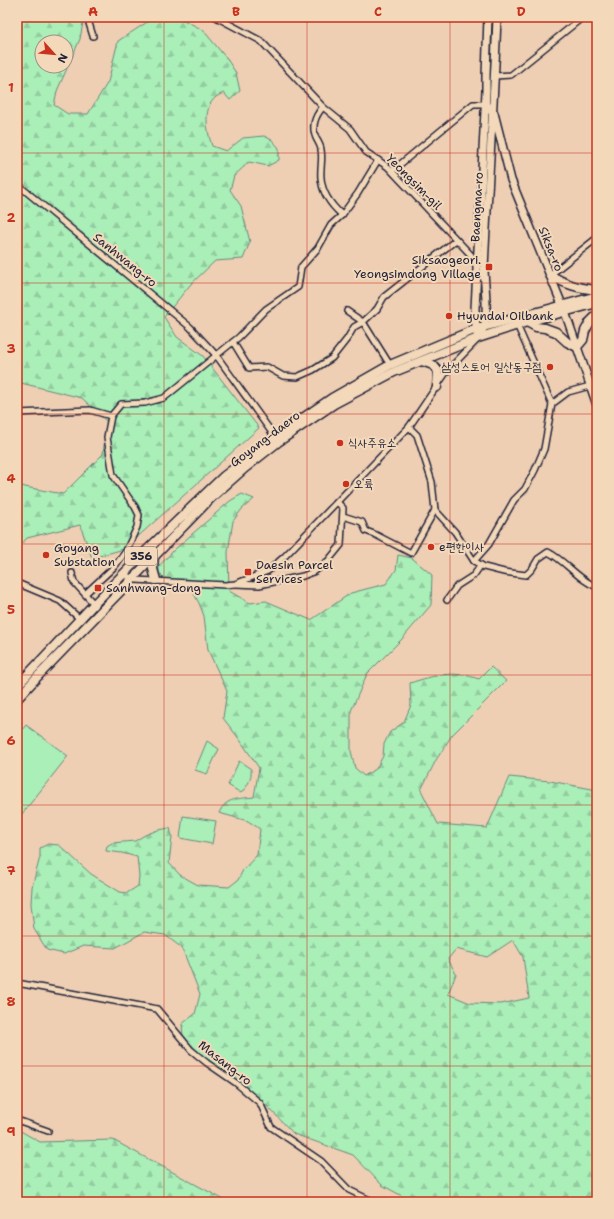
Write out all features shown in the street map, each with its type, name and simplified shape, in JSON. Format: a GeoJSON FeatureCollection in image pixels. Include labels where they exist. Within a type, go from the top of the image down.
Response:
{"type":"FeatureCollection","features":[{"type":"Feature","properties":{"kind":"main road","name":"Baengma-ro"},"geometry":{"type":"LineString","coordinates":[[478,338],[476,329],[488,17]]}},
{"type":"Feature","properties":{"kind":"main road","name":"Baengma-ro"},"geometry":{"type":"LineString","coordinates":[[478,338],[484,328],[486,309],[484,270],[494,113],[497,17]]}},
{"type":"Feature","properties":{"kind":"main road"},"geometry":{"type":"LineString","coordinates":[[485,104],[494,113]]}},
{"type":"Feature","properties":{"kind":"main road","name":"Siksa-ro"},"geometry":{"type":"LineString","coordinates":[[494,113],[511,180],[563,309],[597,405]]}},
{"type":"Feature","properties":{"kind":"main road"},"geometry":{"type":"LineString","coordinates":[[550,275],[580,289],[597,290]]}},
{"type":"Feature","properties":{"kind":"main road","name":"Goyang-daero"},"geometry":{"type":"LineString","coordinates":[[17,699],[154,555],[211,498],[245,468],[278,442],[334,404],[394,372],[478,338],[527,322],[597,296]]}},
{"type":"Feature","properties":{"kind":"main road","name":"Goyang-daero"},"geometry":{"type":"LineString","coordinates":[[17,686],[123,574],[224,476],[275,437],[332,398],[390,365],[476,329],[563,309],[597,303]]}},
{"type":"Feature","properties":{"kind":"main road"},"geometry":{"type":"LineString","coordinates":[[527,322],[536,327],[545,328],[556,332],[567,342],[577,348],[590,322],[597,314]]}},
{"type":"Feature","properties":{"kind":"main road"},"geometry":{"type":"LineString","coordinates":[[422,360],[433,365],[438,371],[437,387]]}},
{"type":"Feature","properties":{"kind":"main road"},"geometry":{"type":"LineString","coordinates":[[154,555],[153,569],[156,580]]}},
{"type":"Feature","properties":{"kind":"street"},"geometry":{"type":"LineString","coordinates":[[87,17],[93,36]]}},
{"type":"Feature","properties":{"kind":"street","name":"Yeongsim-gil"},"geometry":{"type":"LineString","coordinates":[[216,17],[261,41],[324,107],[350,129],[366,152],[392,171],[471,255],[478,269]]}},
{"type":"Feature","properties":{"kind":"street"},"geometry":{"type":"LineString","coordinates":[[495,76],[511,75],[583,17]]}},
{"type":"Feature","properties":{"kind":"street"},"geometry":{"type":"LineString","coordinates":[[392,171],[473,104],[485,104]]}},
{"type":"Feature","properties":{"kind":"street"},"geometry":{"type":"LineString","coordinates":[[324,107],[318,113],[314,125],[316,137],[321,148],[321,178],[323,188],[332,205],[342,215]]}},
{"type":"Feature","properties":{"kind":"street"},"geometry":{"type":"LineString","coordinates":[[85,594],[115,566],[126,551],[137,527],[138,515],[135,507],[113,475],[107,437],[111,416],[121,404],[145,403],[164,398],[233,342],[266,309],[298,287],[301,267],[318,248],[331,225],[342,215],[358,193],[378,160]]}},
{"type":"Feature","properties":{"kind":"street","name":"Sanhwang-ro"},"geometry":{"type":"LineString","coordinates":[[17,184],[190,327],[216,355],[275,437]]}},
{"type":"Feature","properties":{"kind":"street"},"geometry":{"type":"LineString","coordinates":[[550,275],[597,238]]}},
{"type":"Feature","properties":{"kind":"street"},"geometry":{"type":"LineString","coordinates":[[233,342],[249,368],[267,366],[283,376],[297,377],[313,370],[332,358],[347,339],[354,327],[363,322],[377,309],[384,297],[456,240]]}},
{"type":"Feature","properties":{"kind":"street"},"geometry":{"type":"LineString","coordinates":[[347,311],[363,322],[390,365]]}},
{"type":"Feature","properties":{"kind":"street"},"geometry":{"type":"LineString","coordinates":[[474,561],[489,544],[514,500],[525,489],[544,449],[552,404],[517,325]]}},
{"type":"Feature","properties":{"kind":"street"},"geometry":{"type":"LineString","coordinates":[[235,584],[268,571],[286,556],[409,427],[448,371],[478,338]]}},
{"type":"Feature","properties":{"kind":"street"},"geometry":{"type":"LineString","coordinates":[[552,404],[568,392],[590,386]]}},
{"type":"Feature","properties":{"kind":"street"},"geometry":{"type":"LineString","coordinates":[[17,413],[90,410],[111,416]]}},
{"type":"Feature","properties":{"kind":"street"},"geometry":{"type":"LineString","coordinates":[[409,427],[417,435],[430,475],[435,510],[455,532],[474,561],[481,565],[504,572],[526,575],[538,559],[548,552],[597,587]]}},
{"type":"Feature","properties":{"kind":"street"},"geometry":{"type":"LineString","coordinates":[[123,574],[143,580],[259,586],[303,576],[315,571],[328,561],[341,545],[343,508],[337,502]]}},
{"type":"Feature","properties":{"kind":"street"},"geometry":{"type":"LineString","coordinates":[[343,516],[362,522],[366,531],[411,553],[435,510]]}},
{"type":"Feature","properties":{"kind":"street"},"geometry":{"type":"LineString","coordinates":[[447,600],[457,586],[474,575],[481,565]]}},
{"type":"Feature","properties":{"kind":"street"},"geometry":{"type":"LineString","coordinates":[[72,573],[74,582],[94,604]]}},
{"type":"Feature","properties":{"kind":"street"},"geometry":{"type":"LineString","coordinates":[[17,583],[60,602],[80,618]]}},
{"type":"Feature","properties":{"kind":"street","name":"Masang-ro"},"geometry":{"type":"LineString","coordinates":[[17,983],[157,1009],[191,1050],[236,1083],[260,1103],[271,1127],[295,1142],[321,1162],[349,1190],[374,1202]]}},
{"type":"Feature","properties":{"kind":"street"},"geometry":{"type":"LineString","coordinates":[[17,1120],[48,1131]]}},
{"type":"Feature","properties":{"kind":"green space"},"geometry":{"type":"Polygon","coordinates":[[[17,17],[84,17],[80,39],[74,53],[74,34],[34,34],[34,74],[65,74],[57,91],[54,105],[68,114],[88,114],[108,82],[118,41],[155,17],[178,17],[203,30],[227,59],[236,73],[240,91],[230,100],[224,93],[212,102],[209,108],[207,123],[212,146],[226,151],[243,138],[264,136],[272,140],[279,148],[279,160],[268,166],[249,162],[234,176],[230,190],[241,206],[250,242],[243,259],[215,261],[190,285],[164,317],[177,337],[203,356],[259,428],[124,549],[92,558],[80,525],[27,538],[17,549],[17,484],[25,487],[63,494],[103,454],[107,422],[82,398],[17,382],[17,17]]]}},
{"type":"Feature","properties":{"kind":"green space"},"geometry":{"type":"Polygon","coordinates":[[[242,494],[254,499],[242,509],[233,521],[228,552],[229,591],[250,603],[266,601],[311,620],[351,593],[386,584],[396,570],[398,555],[412,558],[432,575],[431,605],[402,639],[367,674],[351,711],[351,751],[355,768],[364,776],[376,769],[383,756],[384,744],[390,732],[404,722],[411,705],[410,683],[436,676],[452,674],[470,676],[479,679],[491,667],[506,681],[452,735],[436,760],[421,790],[438,824],[487,828],[509,777],[550,781],[597,790],[597,1202],[413,1202],[382,1185],[353,1155],[294,1134],[267,1106],[236,1080],[203,1056],[183,1037],[182,1024],[195,1014],[200,994],[182,948],[165,935],[144,932],[115,948],[83,946],[64,954],[47,950],[34,929],[31,904],[32,887],[40,857],[40,848],[48,844],[59,845],[91,874],[120,892],[127,893],[138,886],[139,876],[137,857],[106,851],[107,846],[112,843],[135,841],[158,830],[170,828],[172,837],[169,863],[180,875],[198,885],[229,887],[238,880],[243,870],[257,855],[260,829],[248,821],[219,813],[229,801],[254,797],[259,768],[223,718],[227,691],[208,650],[204,616],[199,603],[188,583],[163,578],[159,572],[159,566],[175,549],[230,501],[242,494]],[[513,940],[487,957],[456,949],[448,959],[456,974],[448,994],[470,1003],[501,1004],[529,998],[523,957],[513,940]]]}},
{"type":"Feature","properties":{"kind":"green space"},"geometry":{"type":"Polygon","coordinates":[[[26,725],[68,756],[22,814],[17,811],[17,736],[26,725]]]}},
{"type":"Feature","properties":{"kind":"green space"},"geometry":{"type":"Polygon","coordinates":[[[207,741],[219,749],[207,774],[195,770],[207,741]]]}},
{"type":"Feature","properties":{"kind":"green space"},"geometry":{"type":"Polygon","coordinates":[[[239,761],[251,769],[249,782],[241,793],[228,785],[239,761]]]}},
{"type":"Feature","properties":{"kind":"green space"},"geometry":{"type":"Polygon","coordinates":[[[183,816],[216,821],[212,844],[180,838],[183,816]]]}},
{"type":"Feature","properties":{"kind":"green space"},"geometry":{"type":"Polygon","coordinates":[[[17,1129],[40,1142],[113,1140],[228,1202],[17,1202],[17,1129]]]}},
{"type":"Feature","properties":{"kind":"place","name":"Siksaogeori. Yeongsimdong Village"},"geometry":{"type":"Point","coordinates":[489,267]}},
{"type":"Feature","properties":{"kind":"place","name":"Hyundai Oilbank"},"geometry":{"type":"Point","coordinates":[449,316]}},
{"type":"Feature","properties":{"kind":"place","name":"삼성스토어 일산동구점"},"geometry":{"type":"Point","coordinates":[550,367]}},
{"type":"Feature","properties":{"kind":"place","name":"식사주유소"},"geometry":{"type":"Point","coordinates":[340,443]}},
{"type":"Feature","properties":{"kind":"place","name":"오륙"},"geometry":{"type":"Point","coordinates":[346,484]}},
{"type":"Feature","properties":{"kind":"place","name":"e편한이사"},"geometry":{"type":"Point","coordinates":[431,547]}},
{"type":"Feature","properties":{"kind":"place","name":"Goyang Substation"},"geometry":{"type":"Point","coordinates":[46,555]}},
{"type":"Feature","properties":{"kind":"place","name":"Daesin Parcel Services"},"geometry":{"type":"Point","coordinates":[248,572]}},
{"type":"Feature","properties":{"kind":"place","name":"Sanhwang-dong"},"geometry":{"type":"Point","coordinates":[98,588]}}]}
